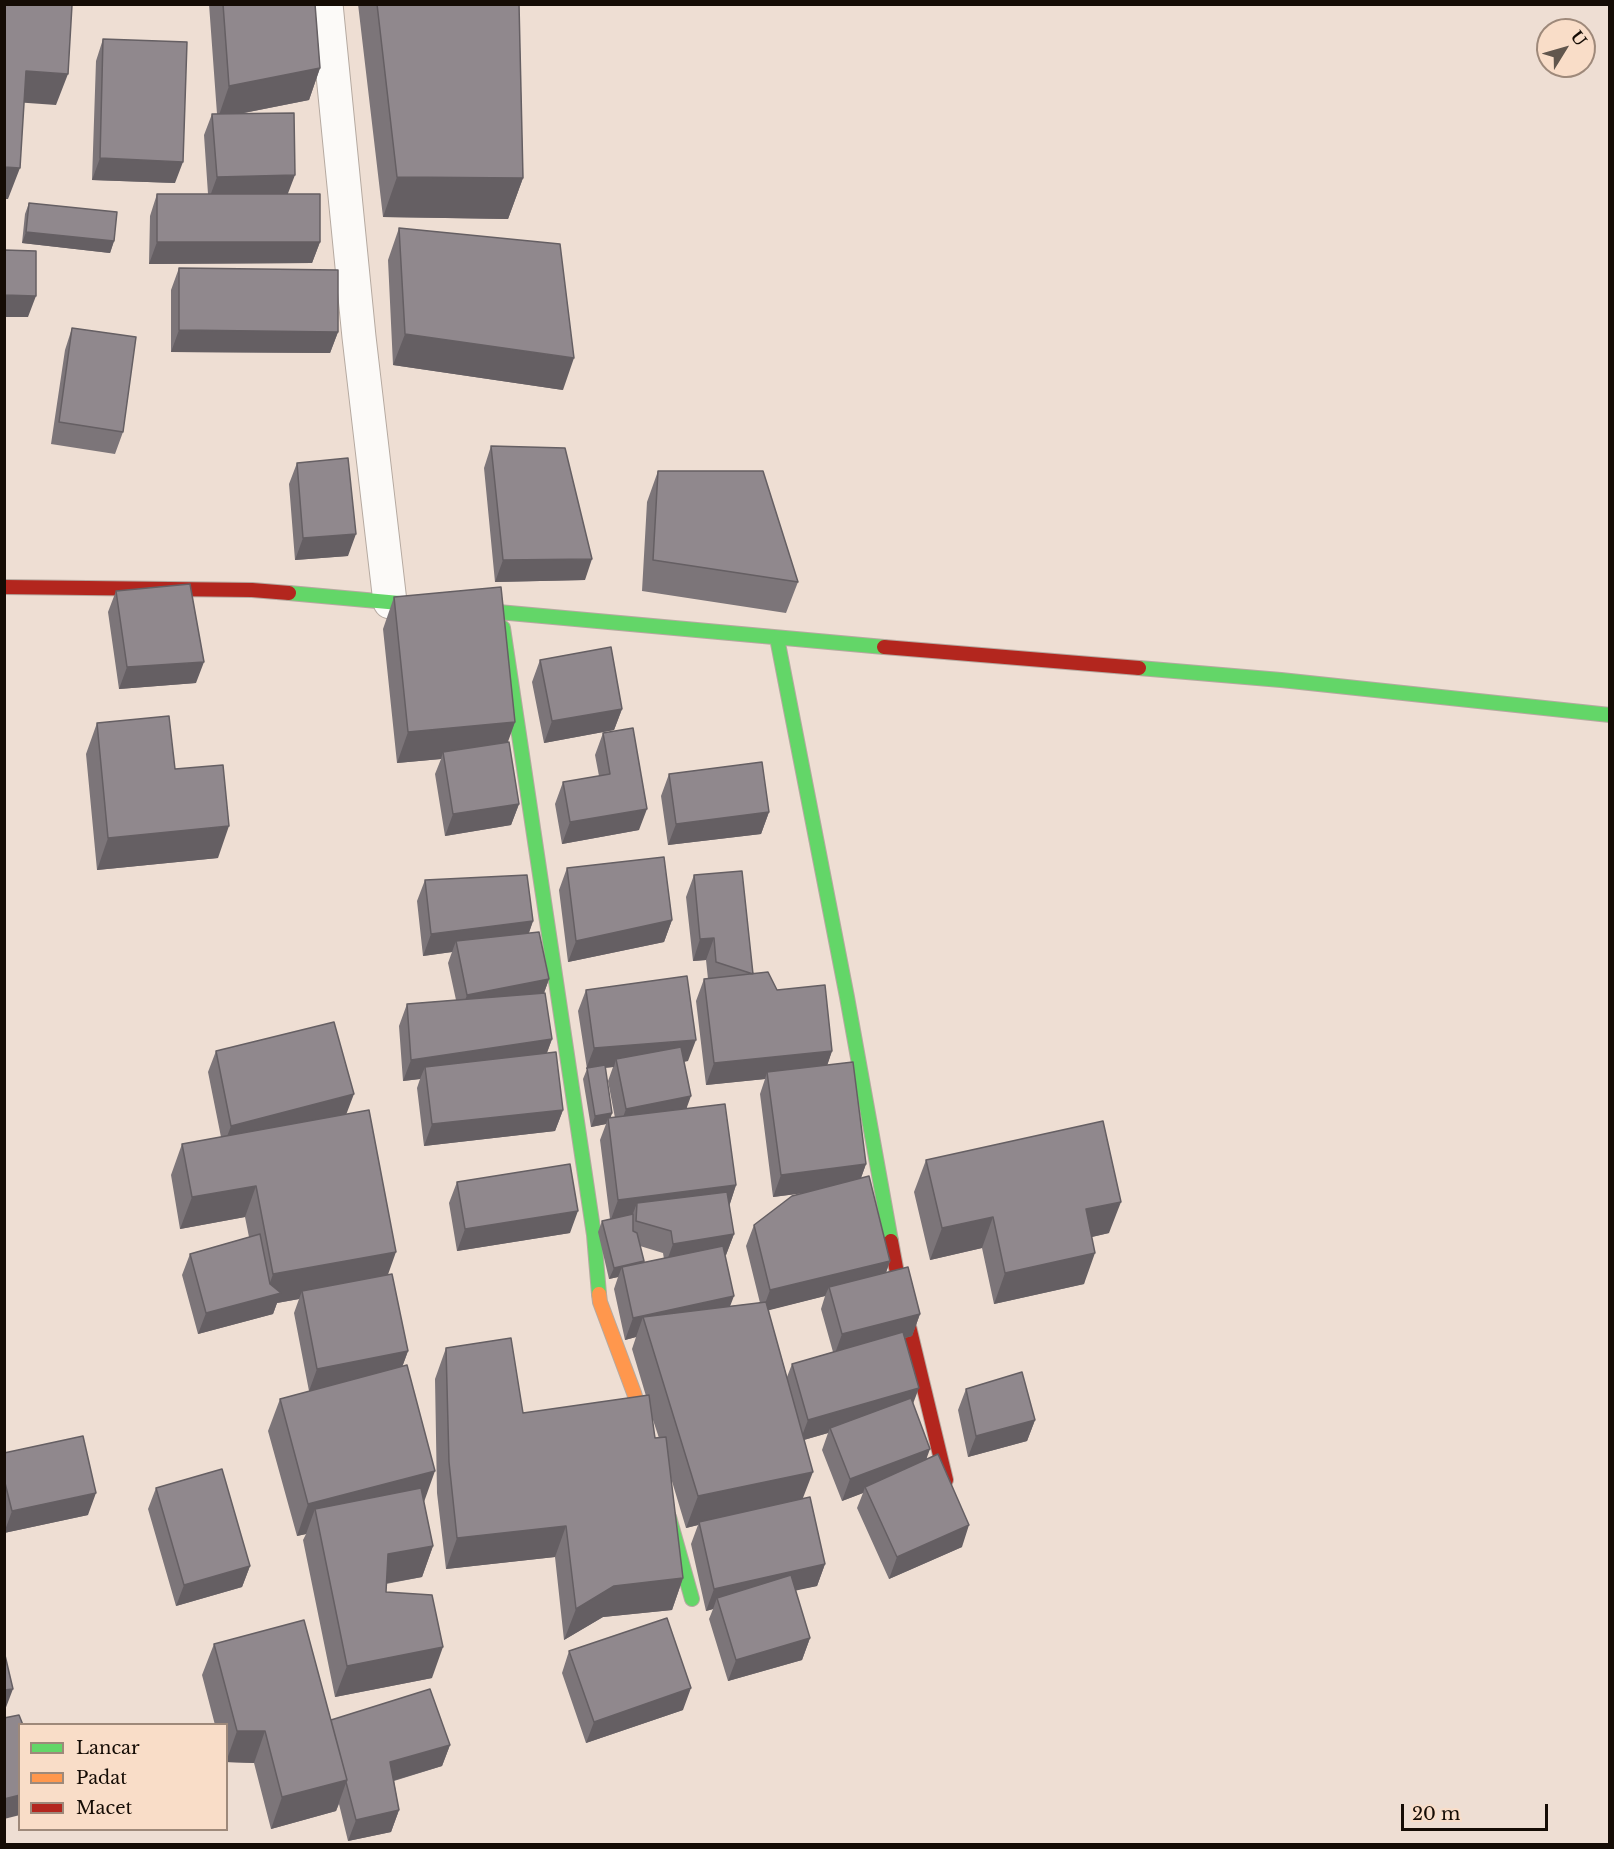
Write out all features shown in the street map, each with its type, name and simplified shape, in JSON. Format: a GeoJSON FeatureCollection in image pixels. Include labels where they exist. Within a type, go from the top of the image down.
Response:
{"type":"FeatureCollection","features":[{"type":"Feature","properties":{"kind":"street"},"geometry":{"type":"LineString","coordinates":[[326,4],[361,348],[390,602]]}},
{"type":"Feature","properties":{"kind":"street"},"geometry":{"type":"LineString","coordinates":[[4,587],[252,590],[777,638],[1281,680],[1610,715]]}},
{"type":"Feature","properties":{"kind":"street"},"geometry":{"type":"LineString","coordinates":[[501,612],[594,1235],[600,1302],[634,1393],[650,1450]]}},
{"type":"Feature","properties":{"kind":"street"},"geometry":{"type":"LineString","coordinates":[[777,638],[847,998],[900,1289],[946,1480]]}},
{"type":"Feature","properties":{"kind":"street"},"geometry":{"type":"LineString","coordinates":[[666,1507],[692,1599]]}},
{"type":"Feature","properties":{"kind":"building"},"geometry":{"type":"Polygon","coordinates":[[[4,4],[72,5],[68,74],[26,71],[20,168],[4,167],[4,4]]]}},
{"type":"Feature","properties":{"kind":"building"},"geometry":{"type":"Polygon","coordinates":[[[223,4],[315,4],[320,68],[229,86],[223,4]]]}},
{"type":"Feature","properties":{"kind":"building"},"geometry":{"type":"Polygon","coordinates":[[[377,4],[519,4],[523,178],[397,177],[377,4]]]}},
{"type":"Feature","properties":{"kind":"building"},"geometry":{"type":"Polygon","coordinates":[[[103,39],[187,42],[183,162],[100,158],[103,39]]]}},
{"type":"Feature","properties":{"kind":"building"},"geometry":{"type":"Polygon","coordinates":[[[294,113],[295,175],[217,177],[212,114],[294,113]]]}},
{"type":"Feature","properties":{"kind":"building"},"geometry":{"type":"Polygon","coordinates":[[[157,194],[320,194],[320,242],[157,242],[157,194]]]}},
{"type":"Feature","properties":{"kind":"building"},"geometry":{"type":"Polygon","coordinates":[[[29,203],[117,212],[114,241],[26,232],[29,203]]]}},
{"type":"Feature","properties":{"kind":"building"},"geometry":{"type":"Polygon","coordinates":[[[399,228],[560,244],[574,358],[405,334],[399,228]]]}},
{"type":"Feature","properties":{"kind":"building"},"geometry":{"type":"Polygon","coordinates":[[[4,250],[36,251],[36,296],[4,295],[4,250]]]}},
{"type":"Feature","properties":{"kind":"building"},"geometry":{"type":"Polygon","coordinates":[[[179,268],[338,270],[338,332],[179,330],[179,268]]]}},
{"type":"Feature","properties":{"kind":"building"},"geometry":{"type":"Polygon","coordinates":[[[72,328],[136,337],[123,432],[59,422],[72,328]]]}},
{"type":"Feature","properties":{"kind":"building"},"geometry":{"type":"Polygon","coordinates":[[[491,446],[565,448],[592,559],[503,560],[491,446]]]}},
{"type":"Feature","properties":{"kind":"building"},"geometry":{"type":"Polygon","coordinates":[[[348,458],[356,534],[303,538],[297,463],[348,458]]]}},
{"type":"Feature","properties":{"kind":"building"},"geometry":{"type":"Polygon","coordinates":[[[658,471],[763,471],[798,582],[653,560],[658,471]]]}},
{"type":"Feature","properties":{"kind":"building"},"geometry":{"type":"Polygon","coordinates":[[[190,584],[204,662],[127,667],[116,591],[190,584]]]}},
{"type":"Feature","properties":{"kind":"building"},"geometry":{"type":"Polygon","coordinates":[[[501,587],[515,722],[408,732],[394,597],[501,587]]]}},
{"type":"Feature","properties":{"kind":"building"},"geometry":{"type":"Polygon","coordinates":[[[611,647],[622,709],[552,721],[540,660],[611,647]]]}},
{"type":"Feature","properties":{"kind":"building"},"geometry":{"type":"Polygon","coordinates":[[[169,716],[175,769],[223,765],[229,826],[108,838],[97,723],[169,716]]]}},
{"type":"Feature","properties":{"kind":"building"},"geometry":{"type":"Polygon","coordinates":[[[633,728],[647,809],[570,822],[563,782],[610,774],[603,733],[633,728]]]}},
{"type":"Feature","properties":{"kind":"building"},"geometry":{"type":"Polygon","coordinates":[[[509,742],[519,804],[453,814],[443,752],[509,742]]]}},
{"type":"Feature","properties":{"kind":"building"},"geometry":{"type":"Polygon","coordinates":[[[762,762],[769,812],[676,824],[669,774],[762,762]]]}},
{"type":"Feature","properties":{"kind":"building"},"geometry":{"type":"Polygon","coordinates":[[[664,857],[672,920],[576,941],[567,868],[664,857]]]}},
{"type":"Feature","properties":{"kind":"building"},"geometry":{"type":"Polygon","coordinates":[[[742,871],[753,974],[716,962],[714,938],[700,939],[694,875],[742,871]]]}},
{"type":"Feature","properties":{"kind":"building"},"geometry":{"type":"Polygon","coordinates":[[[527,875],[533,921],[431,934],[425,880],[527,875]]]}},
{"type":"Feature","properties":{"kind":"building"},"geometry":{"type":"Polygon","coordinates":[[[539,932],[549,979],[467,995],[456,941],[539,932]]]}},
{"type":"Feature","properties":{"kind":"building"},"geometry":{"type":"Polygon","coordinates":[[[768,972],[777,990],[825,985],[832,1051],[714,1063],[704,979],[768,972]]]}},
{"type":"Feature","properties":{"kind":"building"},"geometry":{"type":"Polygon","coordinates":[[[687,976],[696,1040],[594,1048],[586,990],[687,976]]]}},
{"type":"Feature","properties":{"kind":"building"},"geometry":{"type":"Polygon","coordinates":[[[545,993],[552,1039],[411,1060],[407,1004],[545,993]]]}},
{"type":"Feature","properties":{"kind":"building"},"geometry":{"type":"Polygon","coordinates":[[[334,1022],[354,1094],[231,1126],[216,1051],[334,1022]]]}},
{"type":"Feature","properties":{"kind":"building"},"geometry":{"type":"Polygon","coordinates":[[[681,1047],[691,1096],[626,1109],[616,1059],[681,1047]]]}},
{"type":"Feature","properties":{"kind":"building"},"geometry":{"type":"Polygon","coordinates":[[[556,1052],[563,1110],[432,1124],[425,1067],[556,1052]]]}},
{"type":"Feature","properties":{"kind":"building"},"geometry":{"type":"Polygon","coordinates":[[[853,1062],[866,1164],[781,1175],[767,1072],[853,1062]]]}},
{"type":"Feature","properties":{"kind":"building"},"geometry":{"type":"Polygon","coordinates":[[[605,1065],[612,1113],[595,1116],[587,1068],[605,1065]]]}},
{"type":"Feature","properties":{"kind":"building"},"geometry":{"type":"Polygon","coordinates":[[[725,1104],[736,1185],[618,1200],[608,1118],[725,1104]]]}},
{"type":"Feature","properties":{"kind":"building"},"geometry":{"type":"Polygon","coordinates":[[[369,1110],[396,1252],[273,1274],[256,1186],[192,1197],[182,1144],[369,1110]]]}},
{"type":"Feature","properties":{"kind":"building"},"geometry":{"type":"Polygon","coordinates":[[[1103,1121],[1121,1202],[1086,1209],[1095,1253],[1005,1273],[993,1217],[942,1228],[926,1160],[1103,1121]]]}},
{"type":"Feature","properties":{"kind":"building"},"geometry":{"type":"Polygon","coordinates":[[[570,1164],[578,1211],[465,1229],[457,1182],[570,1164]]]}},
{"type":"Feature","properties":{"kind":"building"},"geometry":{"type":"Polygon","coordinates":[[[869,1176],[890,1261],[770,1290],[754,1225],[792,1196],[869,1176]]]}},
{"type":"Feature","properties":{"kind":"building"},"geometry":{"type":"Polygon","coordinates":[[[727,1192],[734,1234],[673,1244],[671,1231],[636,1221],[637,1203],[727,1192]]]}},
{"type":"Feature","properties":{"kind":"building"},"geometry":{"type":"Polygon","coordinates":[[[633,1214],[633,1231],[637,1233],[644,1261],[614,1268],[602,1221],[633,1214]]]}},
{"type":"Feature","properties":{"kind":"building"},"geometry":{"type":"Polygon","coordinates":[[[260,1234],[270,1284],[281,1293],[206,1313],[190,1254],[260,1234]]]}},
{"type":"Feature","properties":{"kind":"building"},"geometry":{"type":"Polygon","coordinates":[[[723,1246],[734,1296],[633,1318],[622,1267],[723,1246]]]}},
{"type":"Feature","properties":{"kind":"building"},"geometry":{"type":"Polygon","coordinates":[[[908,1267],[920,1314],[842,1334],[829,1287],[908,1267]]]}},
{"type":"Feature","properties":{"kind":"building"},"geometry":{"type":"Polygon","coordinates":[[[392,1274],[408,1351],[317,1369],[302,1291],[392,1274]]]}},
{"type":"Feature","properties":{"kind":"building"},"geometry":{"type":"Polygon","coordinates":[[[766,1302],[813,1472],[698,1496],[643,1317],[766,1302]]]}},
{"type":"Feature","properties":{"kind":"building"},"geometry":{"type":"Polygon","coordinates":[[[903,1332],[919,1388],[808,1420],[792,1364],[903,1332]]]}},
{"type":"Feature","properties":{"kind":"building"},"geometry":{"type":"Polygon","coordinates":[[[511,1338],[523,1413],[649,1395],[655,1438],[666,1437],[683,1578],[614,1586],[576,1609],[566,1526],[457,1538],[449,1462],[446,1348],[511,1338]]]}},
{"type":"Feature","properties":{"kind":"building"},"geometry":{"type":"Polygon","coordinates":[[[407,1365],[435,1471],[308,1504],[280,1399],[407,1365]]]}},
{"type":"Feature","properties":{"kind":"building"},"geometry":{"type":"Polygon","coordinates":[[[1022,1372],[1035,1420],[976,1436],[966,1389],[1022,1372]]]}},
{"type":"Feature","properties":{"kind":"building"},"geometry":{"type":"Polygon","coordinates":[[[911,1398],[930,1449],[850,1479],[830,1428],[911,1398]]]}},
{"type":"Feature","properties":{"kind":"building"},"geometry":{"type":"Polygon","coordinates":[[[83,1436],[96,1493],[12,1511],[4,1479],[4,1453],[83,1436]]]}},
{"type":"Feature","properties":{"kind":"building"},"geometry":{"type":"Polygon","coordinates":[[[938,1454],[969,1525],[897,1557],[865,1487],[938,1454]]]}},
{"type":"Feature","properties":{"kind":"building"},"geometry":{"type":"Polygon","coordinates":[[[222,1469],[250,1566],[184,1585],[156,1488],[222,1469]]]}},
{"type":"Feature","properties":{"kind":"building"},"geometry":{"type":"Polygon","coordinates":[[[421,1488],[433,1546],[388,1554],[386,1592],[432,1595],[443,1647],[347,1666],[315,1509],[421,1488]]]}},
{"type":"Feature","properties":{"kind":"building"},"geometry":{"type":"Polygon","coordinates":[[[810,1497],[825,1564],[714,1589],[699,1522],[810,1497]]]}},
{"type":"Feature","properties":{"kind":"building"},"geometry":{"type":"Polygon","coordinates":[[[791,1575],[810,1638],[736,1660],[717,1598],[791,1575]]]}},
{"type":"Feature","properties":{"kind":"building"},"geometry":{"type":"Polygon","coordinates":[[[667,1618],[691,1688],[594,1722],[569,1651],[667,1618]]]}},
{"type":"Feature","properties":{"kind":"building"},"geometry":{"type":"Polygon","coordinates":[[[304,1620],[347,1780],[282,1797],[265,1731],[237,1731],[214,1644],[304,1620]]]}},
{"type":"Feature","properties":{"kind":"building"},"geometry":{"type":"Polygon","coordinates":[[[4,1651],[13,1689],[4,1690],[4,1651]]]}},
{"type":"Feature","properties":{"kind":"building"},"geometry":{"type":"Polygon","coordinates":[[[430,1689],[450,1745],[390,1762],[399,1810],[356,1820],[331,1720],[430,1689]]]}},
{"type":"Feature","properties":{"kind":"building"},"geometry":{"type":"Polygon","coordinates":[[[19,1715],[22,1723],[18,1723],[18,1796],[4,1799],[4,1718],[19,1715]]]}},
{"type":"Feature","properties":{"kind":"traffic: fast"},"geometry":{"type":"LineString","coordinates":[[289,593],[884,647]]}},
{"type":"Feature","properties":{"kind":"traffic: fast"},"geometry":{"type":"LineString","coordinates":[[503,628],[594,1235],[599,1294]]}},
{"type":"Feature","properties":{"kind":"traffic: fast"},"geometry":{"type":"LineString","coordinates":[[777,638],[847,997],[891,1241]]}},
{"type":"Feature","properties":{"kind":"traffic: fast"},"geometry":{"type":"LineString","coordinates":[[1139,668],[1281,680],[1610,715]]}},
{"type":"Feature","properties":{"kind":"traffic: fast"},"geometry":{"type":"LineString","coordinates":[[669,1517],[692,1599]]}},
{"type":"Feature","properties":{"kind":"traffic: slow"},"geometry":{"type":"LineString","coordinates":[[599,1294],[634,1393],[648,1441]]}},
{"type":"Feature","properties":{"kind":"traffic: jam"},"geometry":{"type":"LineString","coordinates":[[4,587],[252,590],[289,593]]}},
{"type":"Feature","properties":{"kind":"traffic: jam"},"geometry":{"type":"LineString","coordinates":[[884,647],[1139,668]]}},
{"type":"Feature","properties":{"kind":"traffic: jam"},"geometry":{"type":"LineString","coordinates":[[891,1241],[900,1289],[946,1480]]}}]}
